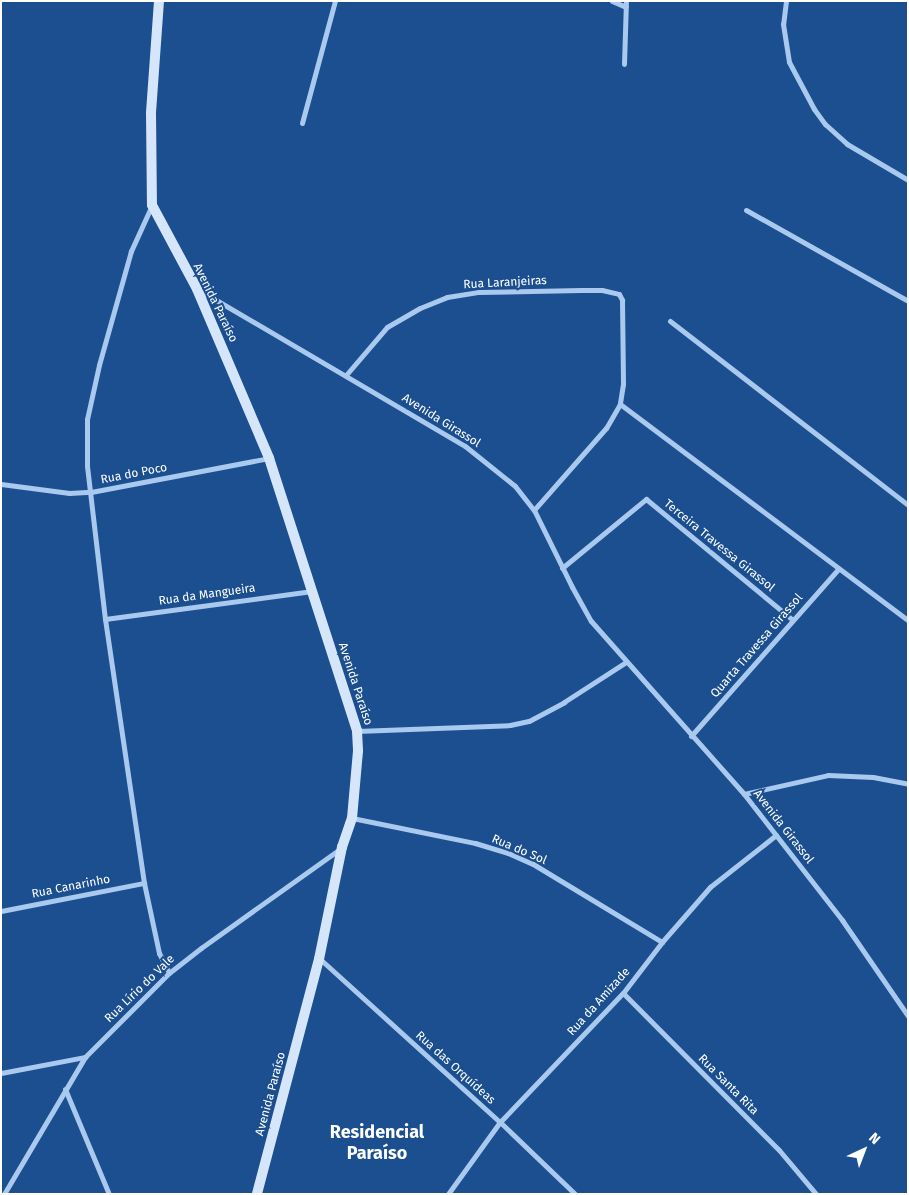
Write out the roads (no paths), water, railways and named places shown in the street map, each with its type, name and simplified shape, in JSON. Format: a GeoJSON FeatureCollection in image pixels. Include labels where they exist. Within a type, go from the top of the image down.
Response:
{"type":"FeatureCollection","features":[{"type":"Feature","properties":{"kind":"street","name":"Avenida Paraíso"},"geometry":{"type":"LineString","coordinates":[[159,1],[151,113],[152,206],[131,251],[99,365],[87,419],[87,466],[105,619],[144,883],[159,953],[169,974]]}},
{"type":"Feature","properties":{"kind":"street"},"geometry":{"type":"LineString","coordinates":[[302,123],[335,1]]}},
{"type":"Feature","properties":{"kind":"street"},"geometry":{"type":"LineString","coordinates":[[612,1],[626,4],[624,64]]}},
{"type":"Feature","properties":{"kind":"street"},"geometry":{"type":"LineString","coordinates":[[786,1],[784,24],[789,62],[814,109],[825,124],[847,144],[908,180]]}},
{"type":"Feature","properties":{"kind":"street","name":"Avenida Paraíso"},"geometry":{"type":"LineString","coordinates":[[152,206],[197,289],[269,458],[358,731],[352,818],[342,847],[319,959],[257,1194]]}},
{"type":"Feature","properties":{"kind":"street"},"geometry":{"type":"LineString","coordinates":[[746,210],[908,301]]}},
{"type":"Feature","properties":{"kind":"street","name":"Avenida Girassol"},"geometry":{"type":"LineString","coordinates":[[197,289],[465,446],[515,486],[534,510],[562,568],[591,621],[744,794],[842,920],[908,1016]]}},
{"type":"Feature","properties":{"kind":"street","name":"Rua Laranjeiras"},"geometry":{"type":"LineString","coordinates":[[346,375],[387,327],[420,308],[447,297],[478,292],[602,290],[619,294],[622,300],[624,384],[620,404]]}},
{"type":"Feature","properties":{"kind":"street"},"geometry":{"type":"LineString","coordinates":[[670,321],[908,504]]}},
{"type":"Feature","properties":{"kind":"street"},"geometry":{"type":"LineString","coordinates":[[534,510],[606,428],[620,404],[908,620]]}},
{"type":"Feature","properties":{"kind":"street","name":"Rua do Poco"},"geometry":{"type":"LineString","coordinates":[[1,484],[69,493],[91,492],[269,458]]}},
{"type":"Feature","properties":{"kind":"street","name":"Terceira Travessa Girassol"},"geometry":{"type":"LineString","coordinates":[[562,568],[646,499],[794,620]]}},
{"type":"Feature","properties":{"kind":"street","name":"Quarta Travessa Girassol"},"geometry":{"type":"LineString","coordinates":[[691,736],[838,569]]}},
{"type":"Feature","properties":{"kind":"street","name":"Rua da Mangueira"},"geometry":{"type":"LineString","coordinates":[[105,619],[312,592]]}},
{"type":"Feature","properties":{"kind":"street"},"geometry":{"type":"LineString","coordinates":[[358,731],[510,725],[529,721],[564,702],[626,662]]}},
{"type":"Feature","properties":{"kind":"street"},"geometry":{"type":"LineString","coordinates":[[744,794],[828,775],[874,777],[908,784]]}},
{"type":"Feature","properties":{"kind":"street","name":"Rua do Sol"},"geometry":{"type":"LineString","coordinates":[[352,818],[475,843],[508,853],[533,864],[662,942]]}},
{"type":"Feature","properties":{"kind":"street","name":"Rua da Amizade"},"geometry":{"type":"LineString","coordinates":[[448,1194],[500,1122],[623,993],[662,942],[710,887],[776,835]]}},
{"type":"Feature","properties":{"kind":"street","name":"Rua Lírio do Vale"},"geometry":{"type":"LineString","coordinates":[[4,1194],[85,1057],[169,974],[201,948],[342,847]]}},
{"type":"Feature","properties":{"kind":"street","name":"Rua Canarinho"},"geometry":{"type":"LineString","coordinates":[[1,910],[144,883]]}},
{"type":"Feature","properties":{"kind":"street","name":"Rua das Orquídeas"},"geometry":{"type":"LineString","coordinates":[[319,959],[500,1122],[575,1194]]}},
{"type":"Feature","properties":{"kind":"street","name":"Rua Santa Rita"},"geometry":{"type":"LineString","coordinates":[[623,993],[779,1150],[816,1194]]}},
{"type":"Feature","properties":{"kind":"street"},"geometry":{"type":"LineString","coordinates":[[1,1073],[85,1057]]}},
{"type":"Feature","properties":{"kind":"street"},"geometry":{"type":"LineString","coordinates":[[65,1089],[109,1194]]}},
{"type":"Feature","properties":{"kind":"district","name":"Residencial Paraíso"},"geometry":{"type":"Point","coordinates":[377,1143]}}]}
